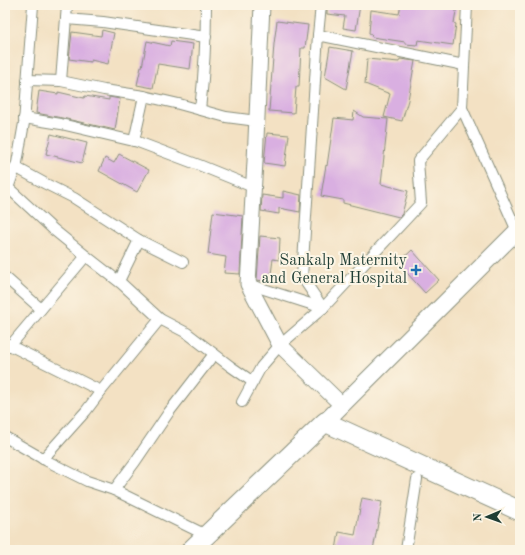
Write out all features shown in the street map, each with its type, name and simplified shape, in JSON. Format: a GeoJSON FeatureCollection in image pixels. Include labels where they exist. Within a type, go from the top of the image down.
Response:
{"type":"FeatureCollection","features":[{"type":"Feature","properties":{"kind":"highway"},"geometry":{"type":"LineString","coordinates":[[190,550],[325,422],[520,511]]}},
{"type":"Feature","properties":{"kind":"main road"},"geometry":{"type":"LineString","coordinates":[[325,422],[518,230]]}},
{"type":"Feature","properties":{"kind":"street"},"geometry":{"type":"LineString","coordinates":[[33,5],[24,118],[15,167],[7,187],[54,230],[119,281],[160,319],[187,333],[253,382]]}},
{"type":"Feature","properties":{"kind":"street"},"geometry":{"type":"LineString","coordinates":[[61,81],[67,5]]}},
{"type":"Feature","properties":{"kind":"street"},"geometry":{"type":"LineString","coordinates":[[200,110],[204,77],[206,5]]}},
{"type":"Feature","properties":{"kind":"street"},"geometry":{"type":"LineString","coordinates":[[262,5],[248,284],[280,345],[342,405]]}},
{"type":"Feature","properties":{"kind":"street"},"geometry":{"type":"LineString","coordinates":[[321,5],[302,277],[323,308]]}},
{"type":"Feature","properties":{"kind":"street"},"geometry":{"type":"LineString","coordinates":[[467,5],[462,108],[518,230]]}},
{"type":"Feature","properties":{"kind":"street"},"geometry":{"type":"LineString","coordinates":[[66,19],[110,23],[206,37]]}},
{"type":"Feature","properties":{"kind":"street"},"geometry":{"type":"LineString","coordinates":[[318,35],[464,65]]}},
{"type":"Feature","properties":{"kind":"street"},"geometry":{"type":"LineString","coordinates":[[27,80],[61,81],[104,90],[144,96],[226,117],[257,121]]}},
{"type":"Feature","properties":{"kind":"street"},"geometry":{"type":"LineString","coordinates":[[134,141],[144,96]]}},
{"type":"Feature","properties":{"kind":"street"},"geometry":{"type":"LineString","coordinates":[[242,402],[261,367],[280,345],[323,308],[421,203],[418,161],[462,108]]}},
{"type":"Feature","properties":{"kind":"street"},"geometry":{"type":"LineString","coordinates":[[24,118],[61,124],[134,141],[253,187]]}},
{"type":"Feature","properties":{"kind":"street"},"geometry":{"type":"LineString","coordinates":[[15,167],[74,198],[139,240],[183,262]]}},
{"type":"Feature","properties":{"kind":"street"},"geometry":{"type":"LineString","coordinates":[[119,281],[139,240]]}},
{"type":"Feature","properties":{"kind":"street"},"geometry":{"type":"LineString","coordinates":[[86,256],[41,309],[8,344],[101,391]]}},
{"type":"Feature","properties":{"kind":"street"},"geometry":{"type":"LineString","coordinates":[[5,277],[41,309]]}},
{"type":"Feature","properties":{"kind":"street"},"geometry":{"type":"LineString","coordinates":[[248,284],[323,308]]}},
{"type":"Feature","properties":{"kind":"street"},"geometry":{"type":"LineString","coordinates":[[43,459],[86,411],[160,319]]}},
{"type":"Feature","properties":{"kind":"street"},"geometry":{"type":"LineString","coordinates":[[114,490],[169,412],[214,354]]}},
{"type":"Feature","properties":{"kind":"street"},"geometry":{"type":"LineString","coordinates":[[5,437],[43,459],[87,481],[114,490],[206,535]]}},
{"type":"Feature","properties":{"kind":"street"},"geometry":{"type":"LineString","coordinates":[[406,550],[417,479]]}},
{"type":"Feature","properties":{"kind":"building"},"geometry":{"type":"Polygon","coordinates":[[[327,5],[360,5],[356,30],[343,28],[345,16],[327,14],[327,5]]]}},
{"type":"Feature","properties":{"kind":"building"},"geometry":{"type":"Polygon","coordinates":[[[401,5],[457,5],[453,45],[418,40],[417,45],[405,44],[405,42],[372,37],[369,33],[371,10],[399,14],[401,5]]]}},
{"type":"Feature","properties":{"kind":"building"},"geometry":{"type":"Polygon","coordinates":[[[277,21],[308,25],[305,48],[301,48],[299,87],[296,87],[294,113],[269,111],[277,21]]]}},
{"type":"Feature","properties":{"kind":"building"},"geometry":{"type":"Polygon","coordinates":[[[102,30],[114,33],[108,64],[91,60],[91,62],[69,59],[72,32],[101,36],[102,30]]]}},
{"type":"Feature","properties":{"kind":"building"},"geometry":{"type":"Polygon","coordinates":[[[147,41],[170,46],[171,41],[193,44],[190,69],[158,64],[153,88],[137,85],[147,41]]]}},
{"type":"Feature","properties":{"kind":"building"},"geometry":{"type":"Polygon","coordinates":[[[330,47],[353,51],[346,89],[325,77],[330,47]]]}},
{"type":"Feature","properties":{"kind":"building"},"geometry":{"type":"Polygon","coordinates":[[[367,59],[399,62],[400,59],[415,61],[408,100],[402,121],[384,117],[390,94],[365,84],[367,59]]]}},
{"type":"Feature","properties":{"kind":"building"},"geometry":{"type":"Polygon","coordinates":[[[39,91],[58,94],[58,92],[84,98],[85,96],[109,100],[109,97],[120,99],[115,130],[36,113],[39,91]]]}},
{"type":"Feature","properties":{"kind":"building"},"geometry":{"type":"Polygon","coordinates":[[[354,111],[363,117],[388,119],[381,184],[408,191],[402,214],[399,217],[343,203],[343,200],[321,196],[334,118],[353,120],[354,111]]]}},
{"type":"Feature","properties":{"kind":"building"},"geometry":{"type":"Polygon","coordinates":[[[267,133],[289,135],[285,166],[264,163],[267,133]]]}},
{"type":"Feature","properties":{"kind":"building"},"geometry":{"type":"Polygon","coordinates":[[[51,134],[87,143],[82,163],[46,154],[51,134]]]}},
{"type":"Feature","properties":{"kind":"building"},"geometry":{"type":"Polygon","coordinates":[[[119,154],[149,170],[137,192],[99,171],[105,158],[114,163],[119,154]]]}},
{"type":"Feature","properties":{"kind":"building"},"geometry":{"type":"Polygon","coordinates":[[[283,191],[301,195],[300,212],[279,208],[279,214],[261,211],[262,195],[283,198],[283,191]]]}},
{"type":"Feature","properties":{"kind":"building"},"geometry":{"type":"Polygon","coordinates":[[[213,212],[243,216],[240,274],[224,273],[226,257],[208,254],[213,212]]]}},
{"type":"Feature","properties":{"kind":"building"},"geometry":{"type":"Polygon","coordinates":[[[260,236],[280,238],[279,260],[273,259],[270,282],[257,280],[260,236]]]}},
{"type":"Feature","properties":{"kind":"building"},"geometry":{"type":"Polygon","coordinates":[[[412,250],[439,280],[425,293],[398,263],[412,250]]]}},
{"type":"Feature","properties":{"kind":"building"},"geometry":{"type":"Polygon","coordinates":[[[362,498],[382,502],[373,550],[336,550],[339,532],[355,535],[362,498]]]}},
{"type":"Feature","properties":{"kind":"place","name":"Sankalp Maternity and General Hospital"},"geometry":{"type":"Point","coordinates":[416,270]}}]}
